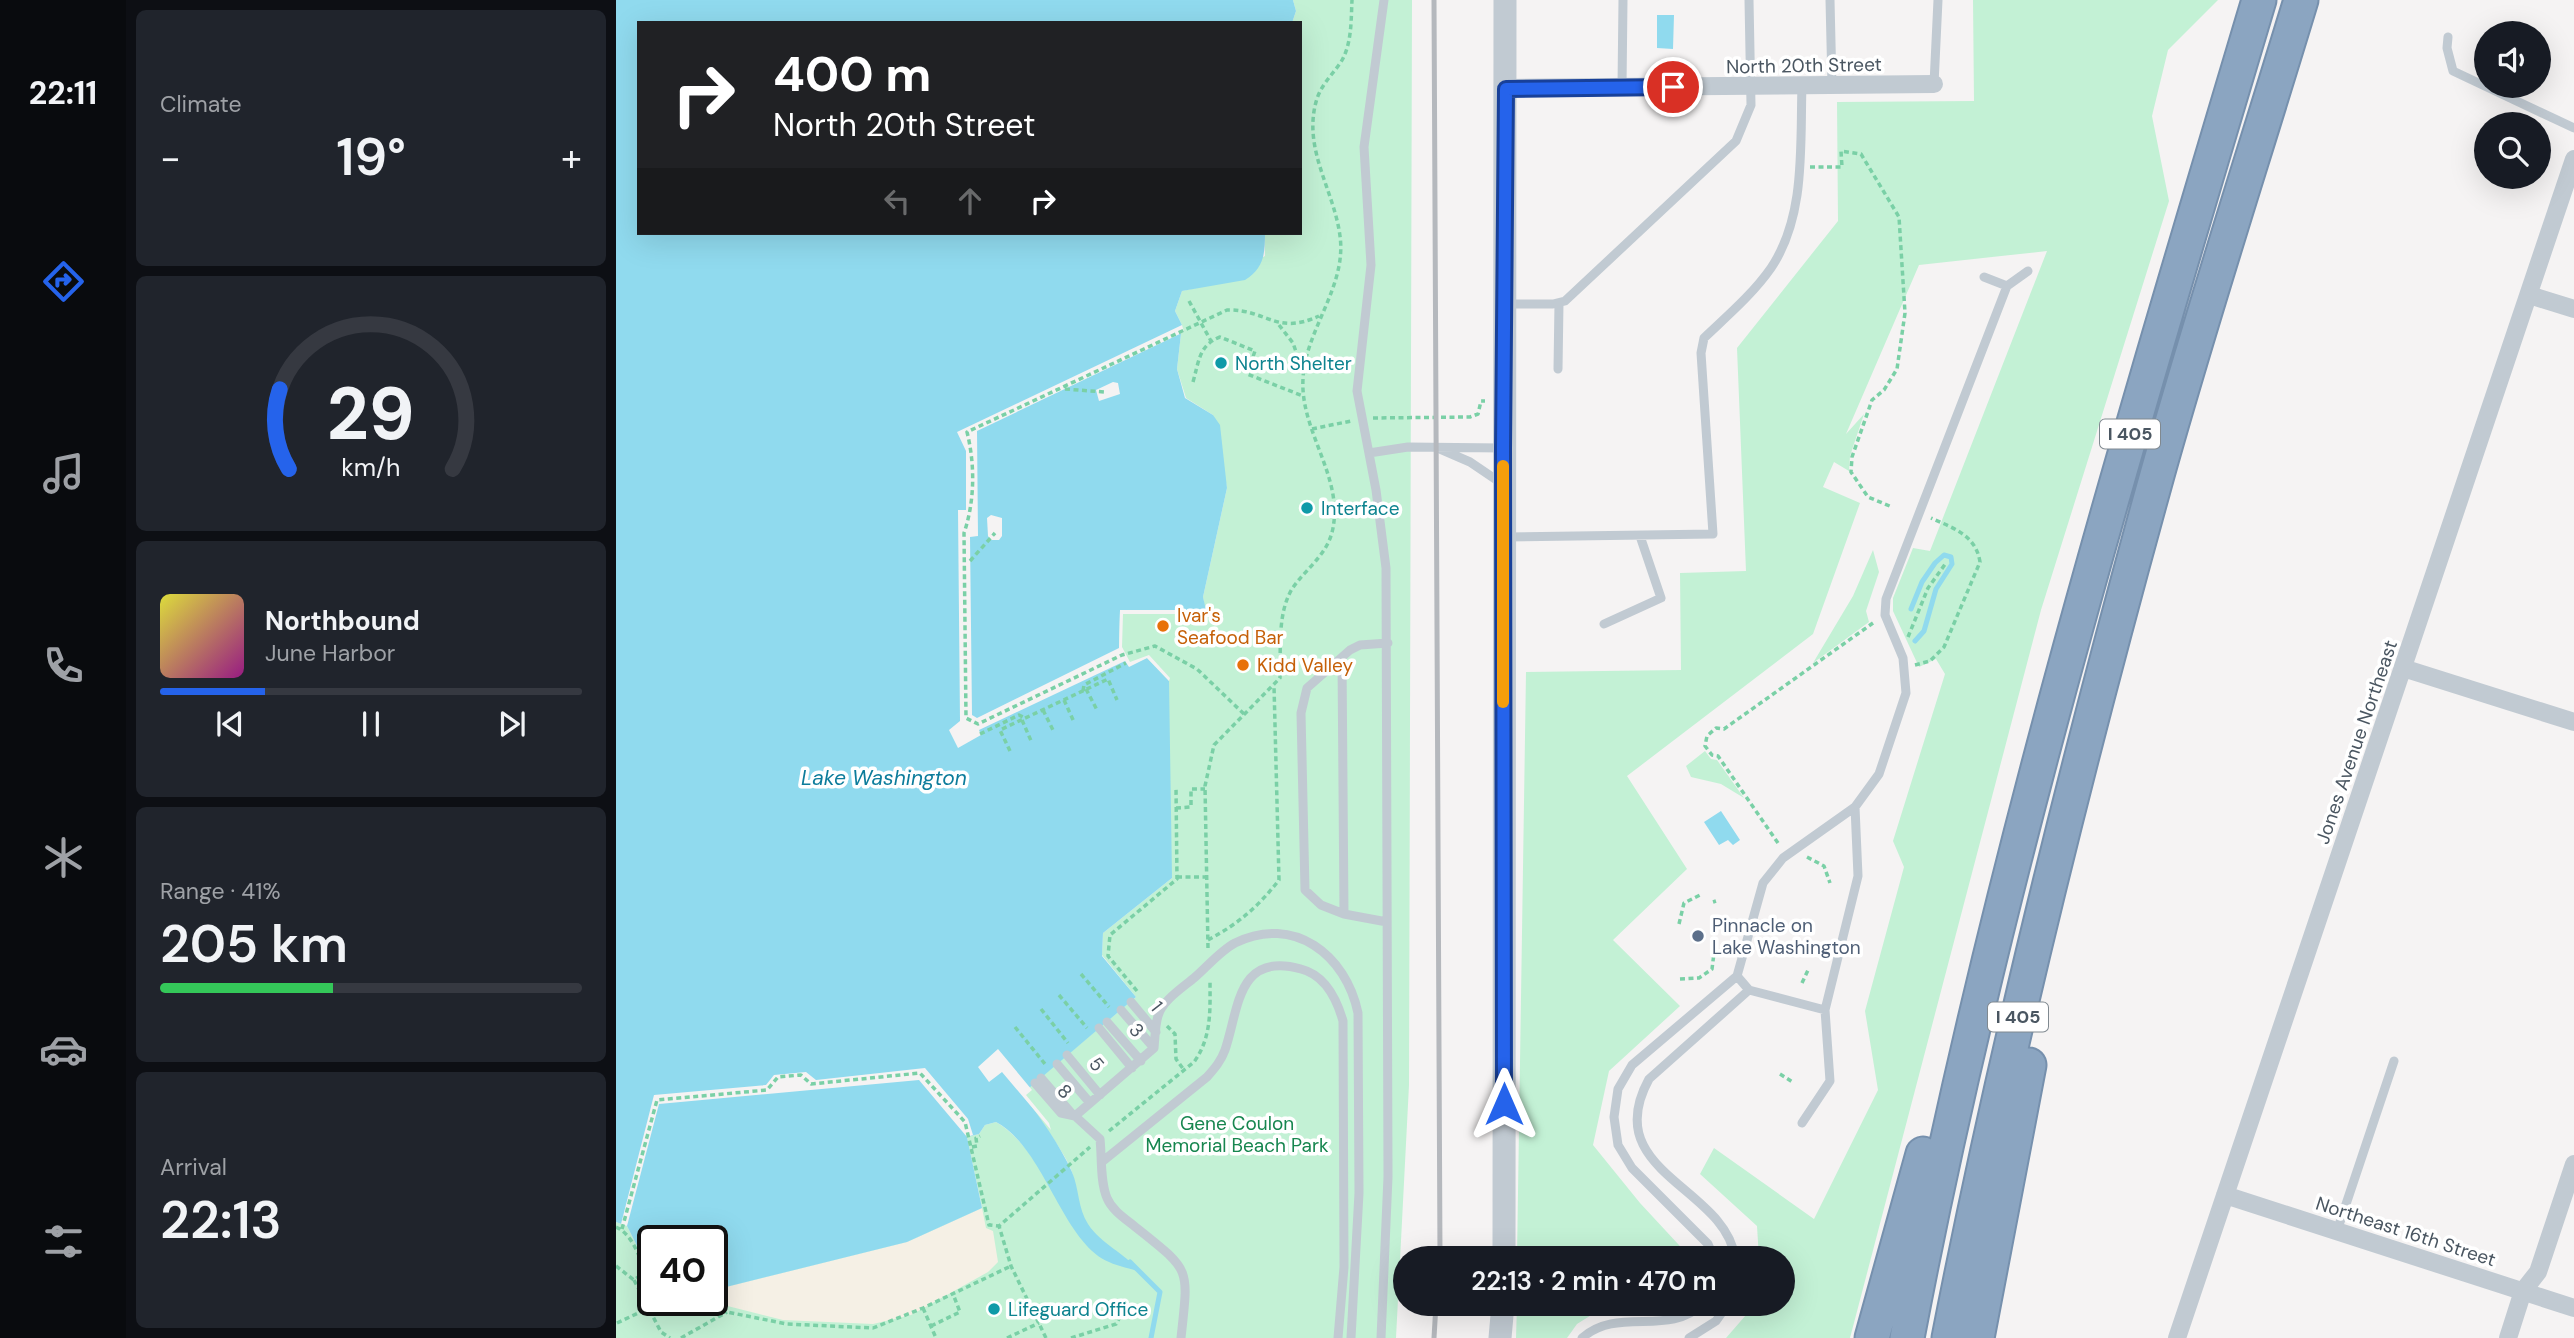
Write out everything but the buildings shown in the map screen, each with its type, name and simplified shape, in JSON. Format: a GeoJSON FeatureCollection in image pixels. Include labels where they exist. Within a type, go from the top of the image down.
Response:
{"type":"FeatureCollection","features":[{"type":"Feature","properties":{"kind":"highway","name":"I 405"},"geometry":{"type":"LineString","coordinates":[[1907,1338],[1947,1134],[2011,871],[2145,382],[2259,0]]}},
{"type":"Feature","properties":{"kind":"highway","name":"I 405"},"geometry":{"type":"LineString","coordinates":[[1949,1338],[2005,1072],[2098,699],[2177,407],[2301,0]]}},
{"type":"Feature","properties":{"kind":"highway"},"geometry":{"type":"LineString","coordinates":[[1977,1338],[2098,699]]}},
{"type":"Feature","properties":{"kind":"highway"},"geometry":{"type":"LineString","coordinates":[[1872,1338],[1937,1106],[2011,871]]}},
{"type":"Feature","properties":{"kind":"street"},"geometry":{"type":"LineString","coordinates":[[1504,1246],[1505,0]]}},
{"type":"Feature","properties":{"kind":"street","name":"North 20th Street"},"geometry":{"type":"LineString","coordinates":[[1506,89],[1934,84]]}},
{"type":"Feature","properties":{"kind":"street","name":"Jones Avenue Northeast"},"geometry":{"type":"LineString","coordinates":[[2177,1338],[2574,159]]}},
{"type":"Feature","properties":{"kind":"street"},"geometry":{"type":"LineString","coordinates":[[2529,295],[2574,309]]}},
{"type":"Feature","properties":{"kind":"street"},"geometry":{"type":"LineString","coordinates":[[2403,668],[2574,723]]}},
{"type":"Feature","properties":{"kind":"street"},"geometry":{"type":"LineString","coordinates":[[2508,1338],[2524,1291],[2538,1272],[2574,1164]]}},
{"type":"Feature","properties":{"kind":"street","name":"Northeast 16th Street"},"geometry":{"type":"LineString","coordinates":[[2225,1195],[2574,1308]]}},
{"type":"Feature","properties":{"kind":"street"},"geometry":{"type":"LineString","coordinates":[[1500,1338],[1502,1316]]}},
{"type":"Feature","properties":{"kind":"lane"},"geometry":{"type":"LineString","coordinates":[[1381,1338],[1388,1177],[1388,643],[1383,530],[1357,391],[1370,265],[1364,147],[1384,0]]}},
{"type":"Feature","properties":{"kind":"lane"},"geometry":{"type":"LineString","coordinates":[[1622,88],[1623,0]]}},
{"type":"Feature","properties":{"kind":"lane"},"geometry":{"type":"LineString","coordinates":[[1504,304],[1559,303],[1578,291],[1735,141],[1751,105],[1749,0]]}},
{"type":"Feature","properties":{"kind":"lane"},"geometry":{"type":"LineString","coordinates":[[1830,0],[1832,85]]}},
{"type":"Feature","properties":{"kind":"lane"},"geometry":{"type":"LineString","coordinates":[[1934,84],[1938,0]]}},
{"type":"Feature","properties":{"kind":"lane"},"geometry":{"type":"LineString","coordinates":[[2448,37],[2447,48],[2453,71],[2574,128]]}},
{"type":"Feature","properties":{"kind":"lane"},"geometry":{"type":"LineString","coordinates":[[1503,537],[1713,534],[1701,353],[1704,338],[1752,289],[1779,255],[1797,203],[1802,85]]}},
{"type":"Feature","properties":{"kind":"lane"},"geometry":{"type":"LineString","coordinates":[[1709,1246],[1632,1168],[1618,1144],[1614,1117],[1618,1089],[1632,1065],[1737,976],[1763,883],[1783,858],[1855,807],[1879,774],[1906,693],[1904,667],[1885,615],[1886,599],[2007,286],[2028,271]]}},
{"type":"Feature","properties":{"kind":"lane"},"geometry":{"type":"LineString","coordinates":[[1984,277],[2007,286]]}},
{"type":"Feature","properties":{"kind":"lane"},"geometry":{"type":"LineString","coordinates":[[1558,369],[1559,303]]}},
{"type":"Feature","properties":{"kind":"lane"},"geometry":{"type":"LineString","coordinates":[[1369,453],[1408,447],[1503,448]]}},
{"type":"Feature","properties":{"kind":"lane"},"geometry":{"type":"LineString","coordinates":[[1435,447],[1470,462],[1503,484]]}},
{"type":"Feature","properties":{"kind":"lane"},"geometry":{"type":"LineString","coordinates":[[1604,624],[1661,598],[1640,536]]}},
{"type":"Feature","properties":{"kind":"lane"},"geometry":{"type":"LineString","coordinates":[[1387,922],[1344,914],[1321,905],[1305,890],[1301,713],[1307,688],[1342,657],[1360,645],[1388,643]]}},
{"type":"Feature","properties":{"kind":"lane"},"geometry":{"type":"LineString","coordinates":[[1342,657],[1344,914]]}},
{"type":"Feature","properties":{"kind":"lane"},"geometry":{"type":"LineString","coordinates":[[1802,1123],[1830,1081],[1825,1010],[1858,876],[1855,807]]}},
{"type":"Feature","properties":{"kind":"lane"},"geometry":{"type":"LineString","coordinates":[[1074,1116],[1154,1048],[1158,1015],[1174,996],[1231,945],[1246,938],[1286,935],[1303,940],[1325,952],[1343,970],[1354,993],[1358,1013],[1359,1193],[1350,1338]]}},
{"type":"Feature","properties":{"kind":"lane"},"geometry":{"type":"LineString","coordinates":[[1102,1161],[1207,1077],[1218,1064],[1234,1007],[1242,988],[1251,977],[1269,967],[1306,970],[1337,1000],[1343,1021],[1344,1267],[1338,1338]]}},
{"type":"Feature","properties":{"kind":"lane"},"geometry":{"type":"LineString","coordinates":[[1737,976],[1749,990],[1825,1010]]}},
{"type":"Feature","properties":{"kind":"lane"},"geometry":{"type":"LineString","coordinates":[[1731,1246],[1726,1232],[1649,1155],[1639,1137],[1636,1117],[1639,1097],[1649,1079],[1749,990]]}},
{"type":"Feature","properties":{"kind":"lane","name":"1"},"geometry":{"type":"LineString","coordinates":[[1131,1002],[1156,1032]]}},
{"type":"Feature","properties":{"kind":"lane"},"geometry":{"type":"LineString","coordinates":[[1118,1012],[1154,1048]]}},
{"type":"Feature","properties":{"kind":"lane"},"geometry":{"type":"LineString","coordinates":[[1099,1028],[1132,1068]]}},
{"type":"Feature","properties":{"kind":"lane","name":"3"},"geometry":{"type":"LineString","coordinates":[[1099,1028],[1141,1061]]}},
{"type":"Feature","properties":{"kind":"lane","name":"5"},"geometry":{"type":"LineString","coordinates":[[1070,1053],[1100,1096]]}},
{"type":"Feature","properties":{"kind":"lane"},"geometry":{"type":"LineString","coordinates":[[2337,1231],[2394,1061]]}},
{"type":"Feature","properties":{"kind":"lane"},"geometry":{"type":"LineString","coordinates":[[1054,1067],[1090,1103]]}},
{"type":"Feature","properties":{"kind":"lane"},"geometry":{"type":"LineString","coordinates":[[1038,1080],[1100,1139],[1107,1198],[1116,1212],[1175,1259],[1184,1272],[1186,1286],[1181,1338]]}},
{"type":"Feature","properties":{"kind":"lane"},"geometry":{"type":"LineString","coordinates":[[1582,1338],[1609,1323],[1671,1321],[1687,1316]]}},
{"type":"Feature","properties":{"kind":"lane"},"geometry":{"type":"LineString","coordinates":[[1689,1338],[1720,1316]]}},
{"type":"Feature","properties":{"kind":"path"},"geometry":{"type":"LineString","coordinates":[[622,1229],[657,1100],[767,1090],[778,1077],[801,1075],[811,1084],[920,1073],[965,1122],[989,1225],[999,1226],[1071,1162],[1184,1070],[1204,1049],[1209,1029],[1205,789],[1214,745],[1280,678],[1285,606],[1293,589],[1327,547],[1333,528],[1334,506],[1329,482],[1303,396],[1304,373],[1340,257],[1340,236],[1313,144],[1312,126],[1316,101],[1325,81],[1342,60],[1350,35],[1352,0]]}},
{"type":"Feature","properties":{"kind":"path"},"geometry":{"type":"LineString","coordinates":[[1825,167],[1842,167],[1841,151],[1861,154],[1899,217],[1905,313],[1897,369],[1884,390],[1872,400],[1852,457],[1851,472],[1868,497],[1892,507]]}},
{"type":"Feature","properties":{"kind":"path"},"geometry":{"type":"LineString","coordinates":[[1189,301],[1211,341]]}},
{"type":"Feature","properties":{"kind":"path"},"geometry":{"type":"LineString","coordinates":[[1244,714],[1196,669],[1155,646],[1122,655],[978,724],[966,718],[964,533],[972,510],[971,450],[967,432],[1227,310],[1247,310],[1279,325],[1293,344],[1304,373]]}},
{"type":"Feature","properties":{"kind":"path"},"geometry":{"type":"LineString","coordinates":[[1279,325],[1306,323],[1321,316]]}},
{"type":"Feature","properties":{"kind":"path"},"geometry":{"type":"LineString","coordinates":[[1193,382],[1201,349],[1220,337],[1255,351],[1247,374],[1303,396]]}},
{"type":"Feature","properties":{"kind":"path"},"geometry":{"type":"LineString","coordinates":[[1065,389],[1105,392]]}},
{"type":"Feature","properties":{"kind":"path"},"geometry":{"type":"LineString","coordinates":[[1372,418],[1471,417],[1478,414],[1482,401],[1485,401]]}},
{"type":"Feature","properties":{"kind":"path"},"geometry":{"type":"LineString","coordinates":[[1312,429],[1351,421]]}},
{"type":"Feature","properties":{"kind":"path"},"geometry":{"type":"LineString","coordinates":[[1904,667],[1939,656],[1980,562],[1978,552],[1967,536],[1919,514]]}},
{"type":"Feature","properties":{"kind":"path"},"geometry":{"type":"LineString","coordinates":[[970,561],[995,533]]}},
{"type":"Feature","properties":{"kind":"path"},"geometry":{"type":"LineString","coordinates":[[1898,645],[1913,629],[1928,588],[1946,564]]}},
{"type":"Feature","properties":{"kind":"path"},"geometry":{"type":"LineString","coordinates":[[1778,843],[1718,756],[1712,755],[1705,746],[1707,736],[1716,728],[1724,729],[1873,623]]}},
{"type":"Feature","properties":{"kind":"path"},"geometry":{"type":"LineString","coordinates":[[1097,710],[1084,690],[1084,685],[1126,663]]}},
{"type":"Feature","properties":{"kind":"path"},"geometry":{"type":"LineString","coordinates":[[1010,751],[1000,730],[1084,690],[1108,679],[1118,700]]}},
{"type":"Feature","properties":{"kind":"path"},"geometry":{"type":"LineString","coordinates":[[1208,940],[1239,923],[1262,903],[1279,880],[1274,684]]}},
{"type":"Feature","properties":{"kind":"path"},"geometry":{"type":"LineString","coordinates":[[1064,700],[1074,722]]}},
{"type":"Feature","properties":{"kind":"path"},"geometry":{"type":"LineString","coordinates":[[1044,710],[1054,732]]}},
{"type":"Feature","properties":{"kind":"path"},"geometry":{"type":"LineString","coordinates":[[980,734],[1019,715],[1024,719],[1032,743]]}},
{"type":"Feature","properties":{"kind":"path"},"geometry":{"type":"LineString","coordinates":[[1176,787],[1177,877]]}},
{"type":"Feature","properties":{"kind":"path"},"geometry":{"type":"LineString","coordinates":[[1176,807],[1191,807],[1191,789],[1205,789]]}},
{"type":"Feature","properties":{"kind":"path"},"geometry":{"type":"LineString","coordinates":[[1802,855],[1824,866],[1830,883]]}},
{"type":"Feature","properties":{"kind":"path"},"geometry":{"type":"LineString","coordinates":[[1184,1070],[1176,1059],[1175,1034],[1108,956],[1110,935],[1177,877],[1207,877]]}},
{"type":"Feature","properties":{"kind":"path"},"geometry":{"type":"LineString","coordinates":[[1679,924],[1684,903],[1702,894]]}},
{"type":"Feature","properties":{"kind":"path"},"geometry":{"type":"LineString","coordinates":[[1680,979],[1699,978],[1712,969],[1715,945]]}},
{"type":"Feature","properties":{"kind":"path"},"geometry":{"type":"LineString","coordinates":[[1802,983],[1810,968]]}},
{"type":"Feature","properties":{"kind":"path"},"geometry":{"type":"LineString","coordinates":[[1081,974],[1118,1012]]}},
{"type":"Feature","properties":{"kind":"path"},"geometry":{"type":"LineString","coordinates":[[1059,995],[1099,1028]]}},
{"type":"Feature","properties":{"kind":"path"},"geometry":{"type":"LineString","coordinates":[[1041,1009],[1070,1053]]}},
{"type":"Feature","properties":{"kind":"path"},"geometry":{"type":"LineString","coordinates":[[1015,1027],[1054,1067]]}},
{"type":"Feature","properties":{"kind":"path"},"geometry":{"type":"LineString","coordinates":[[1780,1074],[1794,1083]]}},
{"type":"Feature","properties":{"kind":"path"},"geometry":{"type":"LineString","coordinates":[[972,1147],[977,1146],[976,1138],[980,1136]]}},
{"type":"Feature","properties":{"kind":"path"},"geometry":{"type":"LineString","coordinates":[[999,1226],[1012,1266],[1046,1338]]}},
{"type":"Feature","properties":{"kind":"path"},"geometry":{"type":"LineString","coordinates":[[616,1227],[622,1229],[637,1252]]}},
{"type":"Feature","properties":{"kind":"path"},"geometry":{"type":"LineString","coordinates":[[616,1266],[637,1286]]}},
{"type":"Feature","properties":{"kind":"path"},"geometry":{"type":"LineString","coordinates":[[728,1312],[787,1324],[873,1328],[923,1308],[1012,1266]]}},
{"type":"Feature","properties":{"kind":"path"},"geometry":{"type":"LineString","coordinates":[[931,1326],[960,1312],[953,1294]]}},
{"type":"Feature","properties":{"kind":"path"},"geometry":{"type":"LineString","coordinates":[[923,1308],[936,1338]]}},
{"type":"Feature","properties":{"kind":"path"},"geometry":{"type":"LineString","coordinates":[[1071,1338],[1116,1324],[1123,1312]]}},
{"type":"Feature","properties":{"kind":"path"},"geometry":{"type":"LineString","coordinates":[[617,1323],[637,1314]]}},
{"type":"Feature","properties":{"kind":"path"},"geometry":{"type":"LineString","coordinates":[[653,1316],[661,1332],[670,1338]]}},
{"type":"Feature","properties":{"kind":"path"},"geometry":{"type":"LineString","coordinates":[[681,1338],[720,1316]]}},
{"type":"Feature","properties":{"kind":"path"},"geometry":{"type":"LineString","coordinates":[[1007,1338],[1039,1323]]}},
{"type":"Feature","properties":{"kind":"green space","name":"Gene Coulon Memorial Beach Park"},"geometry":{"type":"Polygon","coordinates":[[[1293,0],[1412,0],[1409,1085],[1401,1246],[1393,1246],[1393,1316],[1397,1316],[1396,1338],[616,1338],[616,1222],[627,1226],[637,1246],[637,1316],[728,1316],[728,1287],[907,1242],[982,1208],[967,1137],[979,1134],[985,1125],[996,1122],[1008,1130],[1030,1154],[1073,1227],[1075,1192],[1069,1164],[1021,1094],[1136,997],[1102,955],[1103,933],[1172,878],[1129,667],[1119,648],[1120,610],[1205,610],[1203,597],[1227,488],[1213,415],[1186,398],[1177,369],[1182,325],[1175,311],[1182,291],[1209,285],[1265,256],[1265,235],[1302,235],[1302,21],[1293,21],[1296,11],[1293,0]]]}},
{"type":"Feature","properties":{"kind":"green space"},"geometry":{"type":"Polygon","coordinates":[[[1973,0],[2218,0],[2168,50],[2152,116],[2169,201],[2041,610],[1850,1338],[1726,1338],[1745,1316],[1795,1316],[1795,1246],[1758,1246],[1757,1226],[1700,1174],[1714,1148],[1814,1219],[1878,1090],[1865,1011],[1904,867],[1893,841],[1945,674],[1936,659],[1919,667],[1893,611],[1893,598],[1913,548],[1930,551],[2047,251],[1919,265],[1846,434],[1864,414],[1850,456],[1849,471],[1834,462],[1823,487],[1860,503],[1813,634],[1627,776],[1687,869],[1613,940],[1680,1006],[1609,1071],[1593,1145],[1640,1203],[1680,1246],[1517,1246],[1526,672],[1681,670],[1680,573],[1746,571],[1737,348],[1838,221],[1837,102],[1974,101],[1973,0]]]}},
{"type":"Feature","properties":{"kind":"green space"},"geometry":{"type":"Polygon","coordinates":[[[1873,550],[1879,572],[1866,611],[1869,622],[1813,663],[1853,596],[1873,550]]]}},
{"type":"Feature","properties":{"kind":"green space"},"geometry":{"type":"Polygon","coordinates":[[[1705,751],[1711,759],[1717,760],[1744,798],[1721,784],[1691,777],[1686,766],[1705,751]]]}},
{"type":"Feature","properties":{"kind":"green space"},"geometry":{"type":"Polygon","coordinates":[[[1517,1316],[1590,1316],[1577,1324],[1567,1338],[1516,1338],[1517,1316]]]}},
{"type":"Feature","properties":{"kind":"sand"},"geometry":{"type":"Polygon","coordinates":[[[982,1208],[986,1228],[993,1231],[998,1262],[988,1272],[911,1315],[873,1324],[783,1320],[728,1306],[728,1287],[907,1242],[982,1208]]]}},
{"type":"Feature","properties":{"kind":"water","name":"Lake Washington"},"geometry":{"type":"Polygon","coordinates":[[[616,0],[1293,0],[1296,11],[1293,21],[637,21],[637,235],[1265,235],[1265,248],[1260,265],[1245,280],[1182,291],[1175,311],[1182,325],[1177,369],[1185,398],[1213,415],[1220,425],[1227,488],[1203,597],[1206,610],[1120,611],[1119,648],[1129,666],[1147,658],[1169,681],[1172,878],[1103,933],[1102,956],[1136,997],[1022,1094],[1067,1162],[1088,1224],[1140,1272],[1113,1264],[1093,1251],[1078,1235],[1028,1152],[1013,1135],[996,1122],[985,1125],[979,1134],[967,1137],[982,1208],[907,1242],[728,1287],[728,1225],[637,1225],[637,1246],[627,1226],[616,1222],[616,0]]]}},
{"type":"Feature","properties":{"kind":"water"},"geometry":{"type":"Polygon","coordinates":[[[1657,15],[1674,15],[1673,49],[1657,48],[1657,15]]]}},
{"type":"Feature","properties":{"kind":"water"},"geometry":{"type":"Polygon","coordinates":[[[1721,811],[1740,840],[1733,845],[1728,840],[1719,845],[1704,822],[1721,811]]]}},
{"type":"Feature","properties":{"kind":"pier"},"geometry":{"type":"Polygon","coordinates":[[[1182,325],[1184,332],[977,431],[978,536],[970,537],[972,715],[977,718],[1119,648],[1120,610],[1206,610],[1204,614],[1123,614],[1122,647],[1130,662],[1149,655],[1170,678],[1169,681],[1147,658],[1129,667],[1125,661],[979,730],[981,735],[958,748],[949,730],[960,721],[958,510],[966,510],[966,451],[957,432],[1182,325]]]}},
{"type":"Feature","properties":{"kind":"pier"},"geometry":{"type":"Polygon","coordinates":[[[1113,382],[1118,383],[1120,394],[1099,401],[1096,390],[1113,382]]]}},
{"type":"Feature","properties":{"kind":"pier"},"geometry":{"type":"Polygon","coordinates":[[[991,515],[1002,518],[1002,536],[999,540],[991,540],[988,536],[987,518],[991,515]]]}},
{"type":"Feature","properties":{"kind":"pier"},"geometry":{"type":"Polygon","coordinates":[[[998,1049],[1032,1090],[1026,1095],[1049,1123],[1051,1130],[1002,1072],[989,1082],[978,1067],[998,1049]]]}},
{"type":"Feature","properties":{"kind":"pier"},"geometry":{"type":"Polygon","coordinates":[[[925,1068],[968,1119],[973,1135],[967,1137],[919,1080],[659,1104],[627,1226],[621,1224],[654,1095],[766,1085],[774,1075],[806,1072],[816,1080],[925,1068]]]}},
{"type":"Feature","properties":{"kind":"waterway"},"geometry":{"type":"LineString","coordinates":[[1911,609],[1922,582],[1935,563],[1944,555],[1951,557],[1952,564],[1936,589],[1924,631],[1915,641]]}},
{"type":"Feature","properties":{"kind":"waterway"},"geometry":{"type":"LineString","coordinates":[[1130,1262],[1160,1292],[1151,1338]]}},
{"type":"Feature","properties":{"kind":"railway"},"geometry":{"type":"LineString","coordinates":[[1434,0],[1440,1246]]}},
{"type":"Feature","properties":{"kind":"railway"},"geometry":{"type":"LineString","coordinates":[[1434,1338],[1435,1316]]}},
{"type":"Feature","properties":{"kind":"slow traffic"},"geometry":{"type":"LineString","coordinates":[[1503,466],[1503,702]]}},
{"type":"Feature","properties":{"kind":"place","name":"North Shelter"},"geometry":{"type":"Point","coordinates":[1221,363]}},
{"type":"Feature","properties":{"kind":"place","name":"Interface"},"geometry":{"type":"Point","coordinates":[1307,508]}},
{"type":"Feature","properties":{"kind":"place","name":"Ivar's Seafood Bar"},"geometry":{"type":"Point","coordinates":[1163,626]}},
{"type":"Feature","properties":{"kind":"place","name":"Kidd Valley"},"geometry":{"type":"Point","coordinates":[1243,665]}},
{"type":"Feature","properties":{"kind":"place","name":"Pinnacle on Lake Washington"},"geometry":{"type":"Point","coordinates":[1698,936]}},
{"type":"Feature","properties":{"kind":"place","name":"Lifeguard Office"},"geometry":{"type":"Point","coordinates":[994,1309]}},
{"type":"Feature","properties":{"kind":"route"},"geometry":{"type":"LineString","coordinates":[[1504,1104],[1503,448],[1506,89],[1673,87]]}}]}
